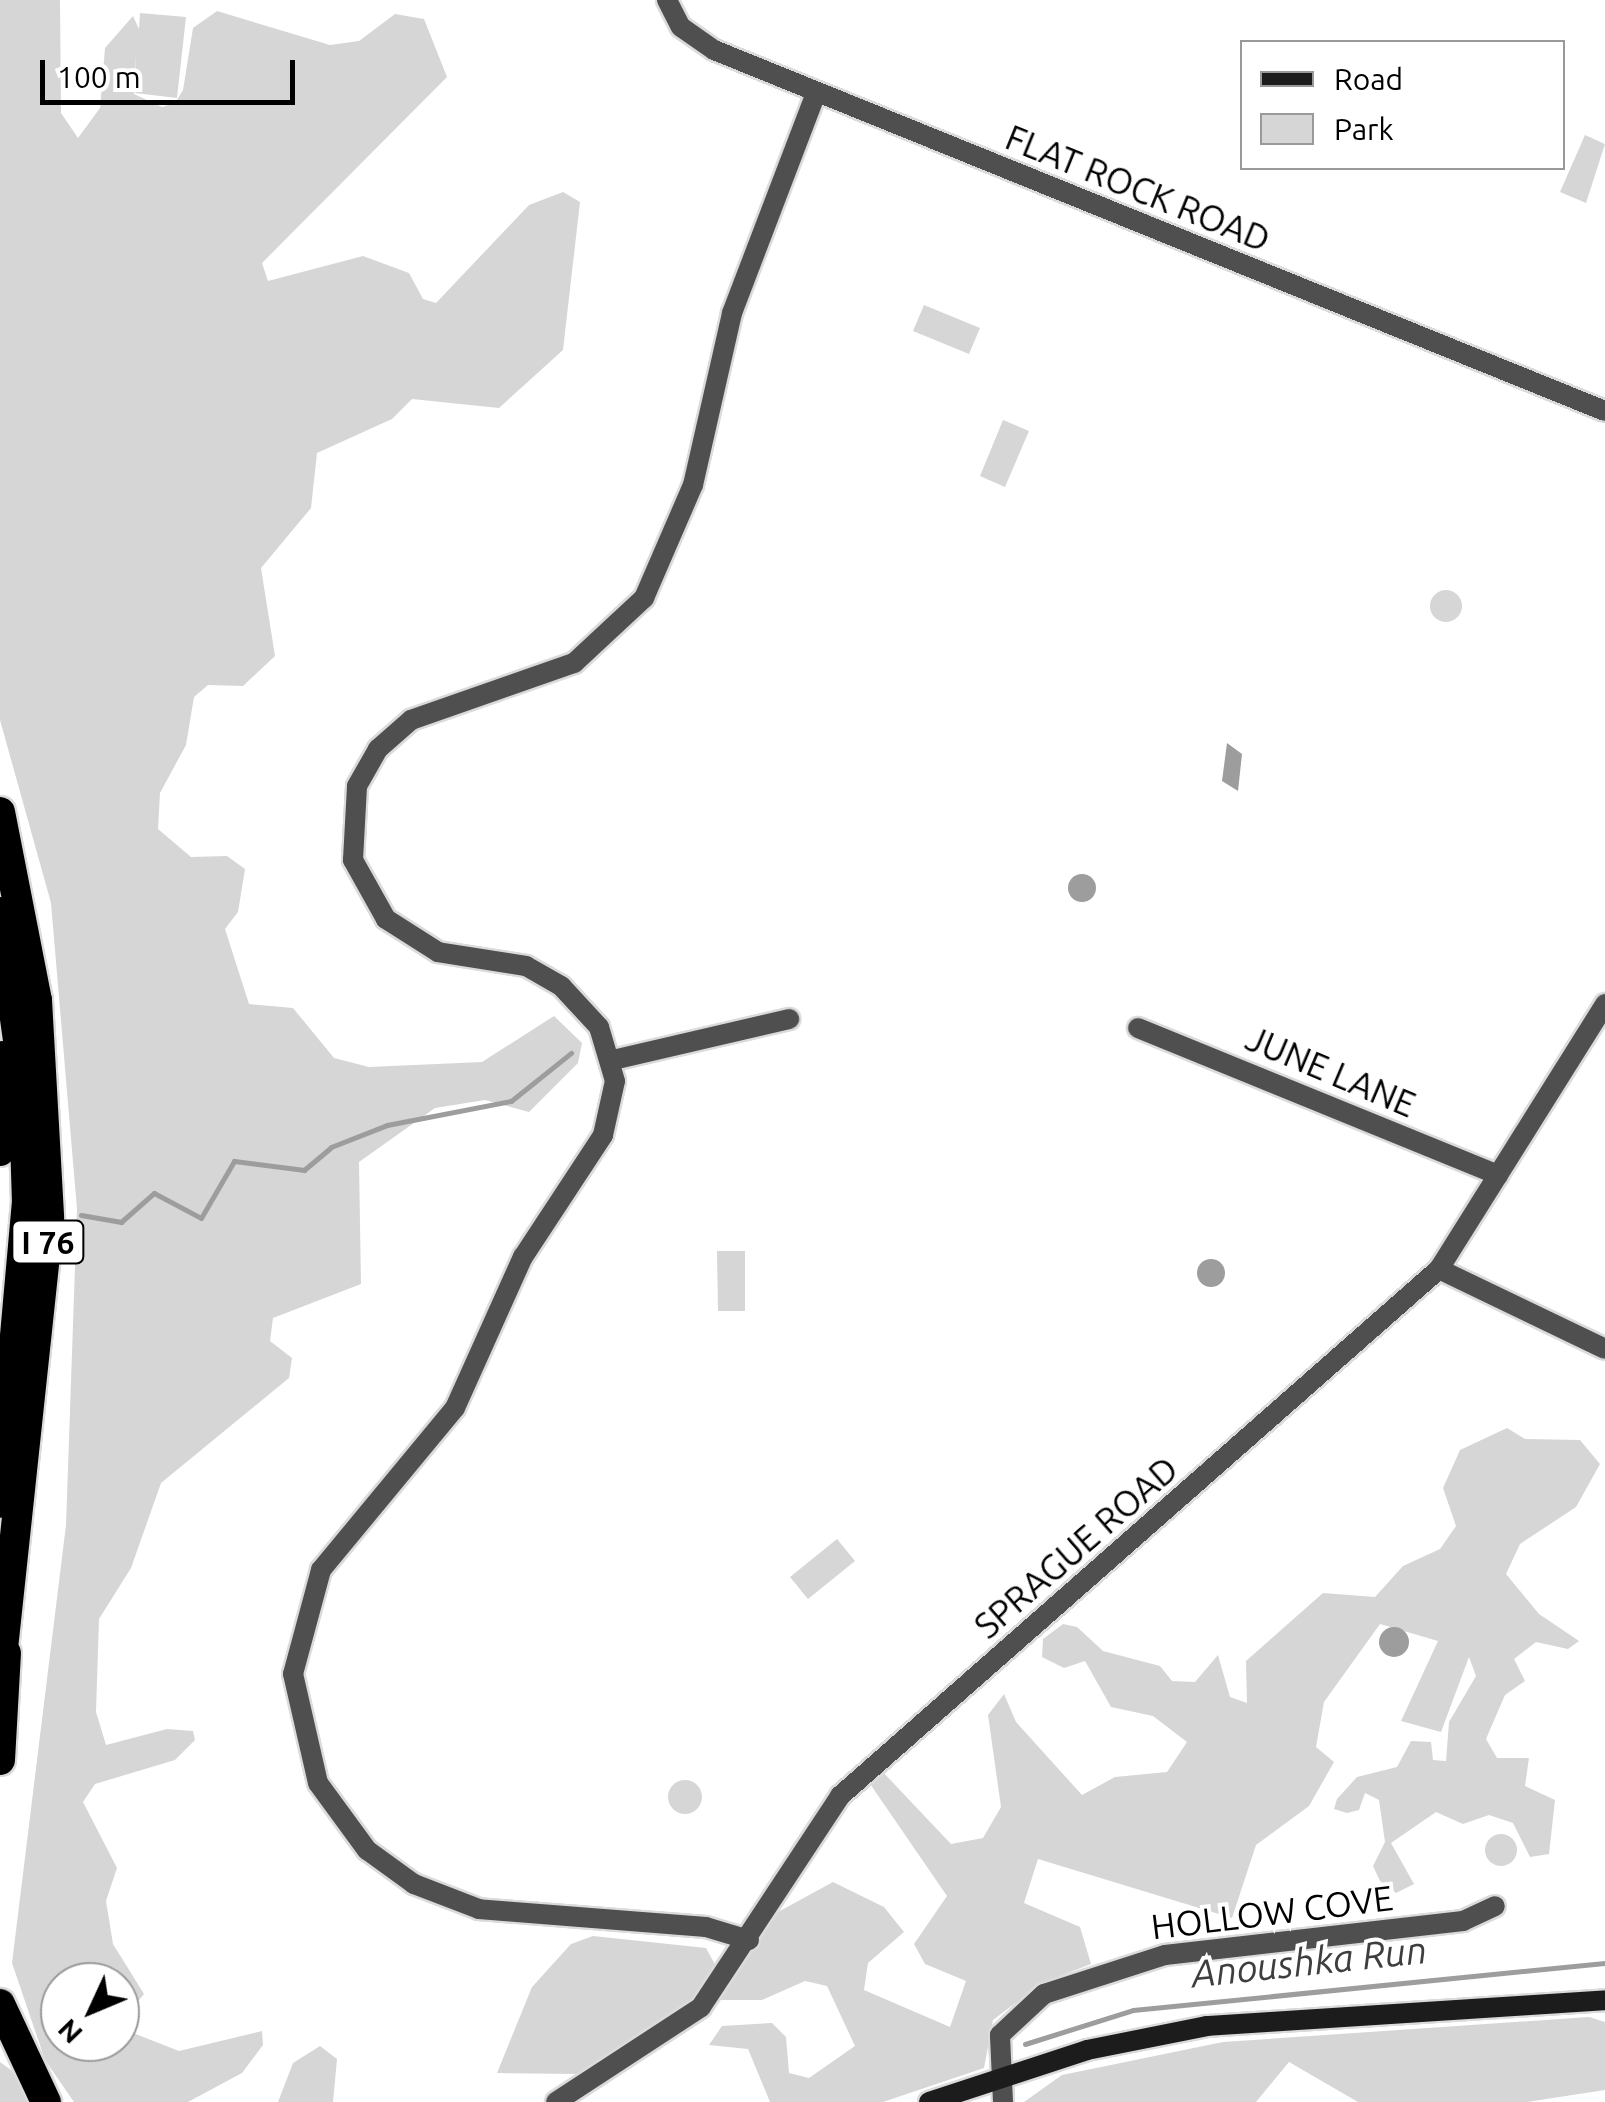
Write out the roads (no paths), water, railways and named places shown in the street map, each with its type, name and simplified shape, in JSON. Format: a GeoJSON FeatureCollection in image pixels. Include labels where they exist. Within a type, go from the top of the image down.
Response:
{"type":"FeatureCollection","features":[{"type":"Feature","properties":{"kind":"highway","name":"I 76"},"geometry":{"type":"LineString","coordinates":[[0,812],[32,969],[48,1159],[38,1376],[0,1674]]}},
{"type":"Feature","properties":{"kind":"highway","name":"I 76"},"geometry":{"type":"LineString","coordinates":[[0,912],[8,954],[26,1202],[0,1503]]}},
{"type":"Feature","properties":{"kind":"highway"},"geometry":{"type":"LineString","coordinates":[[0,1151],[8,954]]}},
{"type":"Feature","properties":{"kind":"highway"},"geometry":{"type":"LineString","coordinates":[[0,1760],[9,1608]]}},
{"type":"Feature","properties":{"kind":"highway"},"geometry":{"type":"LineString","coordinates":[[0,2004],[46,2102]]}},
{"type":"Feature","properties":{"kind":"main road"},"geometry":{"type":"LineString","coordinates":[[929,2102],[999,2078],[1207,2026],[1605,2000]]}},
{"type":"Feature","properties":{"kind":"street","name":"FLAT ROCK ROAD"},"geometry":{"type":"LineString","coordinates":[[667,0],[702,44],[816,94],[1605,411]]}},
{"type":"Feature","properties":{"kind":"street"},"geometry":{"type":"LineString","coordinates":[[749,1940],[706,1927],[478,1909],[433,1894],[389,1869],[345,1825],[318,1783],[297,1719],[298,1635],[321,1570],[455,1408],[523,1257],[604,1135],[613,1060],[590,1014],[544,975],[438,952],[386,920],[353,860],[352,803],[370,760],[411,720],[574,663],[644,598],[693,485],[732,313],[816,94]]}},
{"type":"Feature","properties":{"kind":"street","name":"SPRAGUE ROAD"},"geometry":{"type":"LineString","coordinates":[[556,2102],[683,2023],[749,1940],[840,1796],[1439,1269],[1605,1004]]}},
{"type":"Feature","properties":{"kind":"street"},"geometry":{"type":"LineString","coordinates":[[613,1060],[790,1019]]}},
{"type":"Feature","properties":{"kind":"street","name":"JUNE LANE"},"geometry":{"type":"LineString","coordinates":[[1138,1028],[1498,1176]]}},
{"type":"Feature","properties":{"kind":"street"},"geometry":{"type":"LineString","coordinates":[[1439,1269],[1605,1349]]}},
{"type":"Feature","properties":{"kind":"street","name":"HOLLOW COVE"},"geometry":{"type":"LineString","coordinates":[[1003,2102],[999,2078],[1005,2026],[1060,1988],[1165,1955],[1463,1921],[1494,1906]]}},
{"type":"Feature","properties":{"kind":"waterway"},"geometry":{"type":"LineString","coordinates":[[81,1215],[121,1222],[154,1193],[201,1218],[234,1161],[304,1170],[331,1147],[387,1125],[511,1101],[571,1053]]}},
{"type":"Feature","properties":{"kind":"waterway","name":"Anoushka Run"},"geometry":{"type":"LineString","coordinates":[[1025,2044],[1133,2010],[1605,1963]]}}]}
